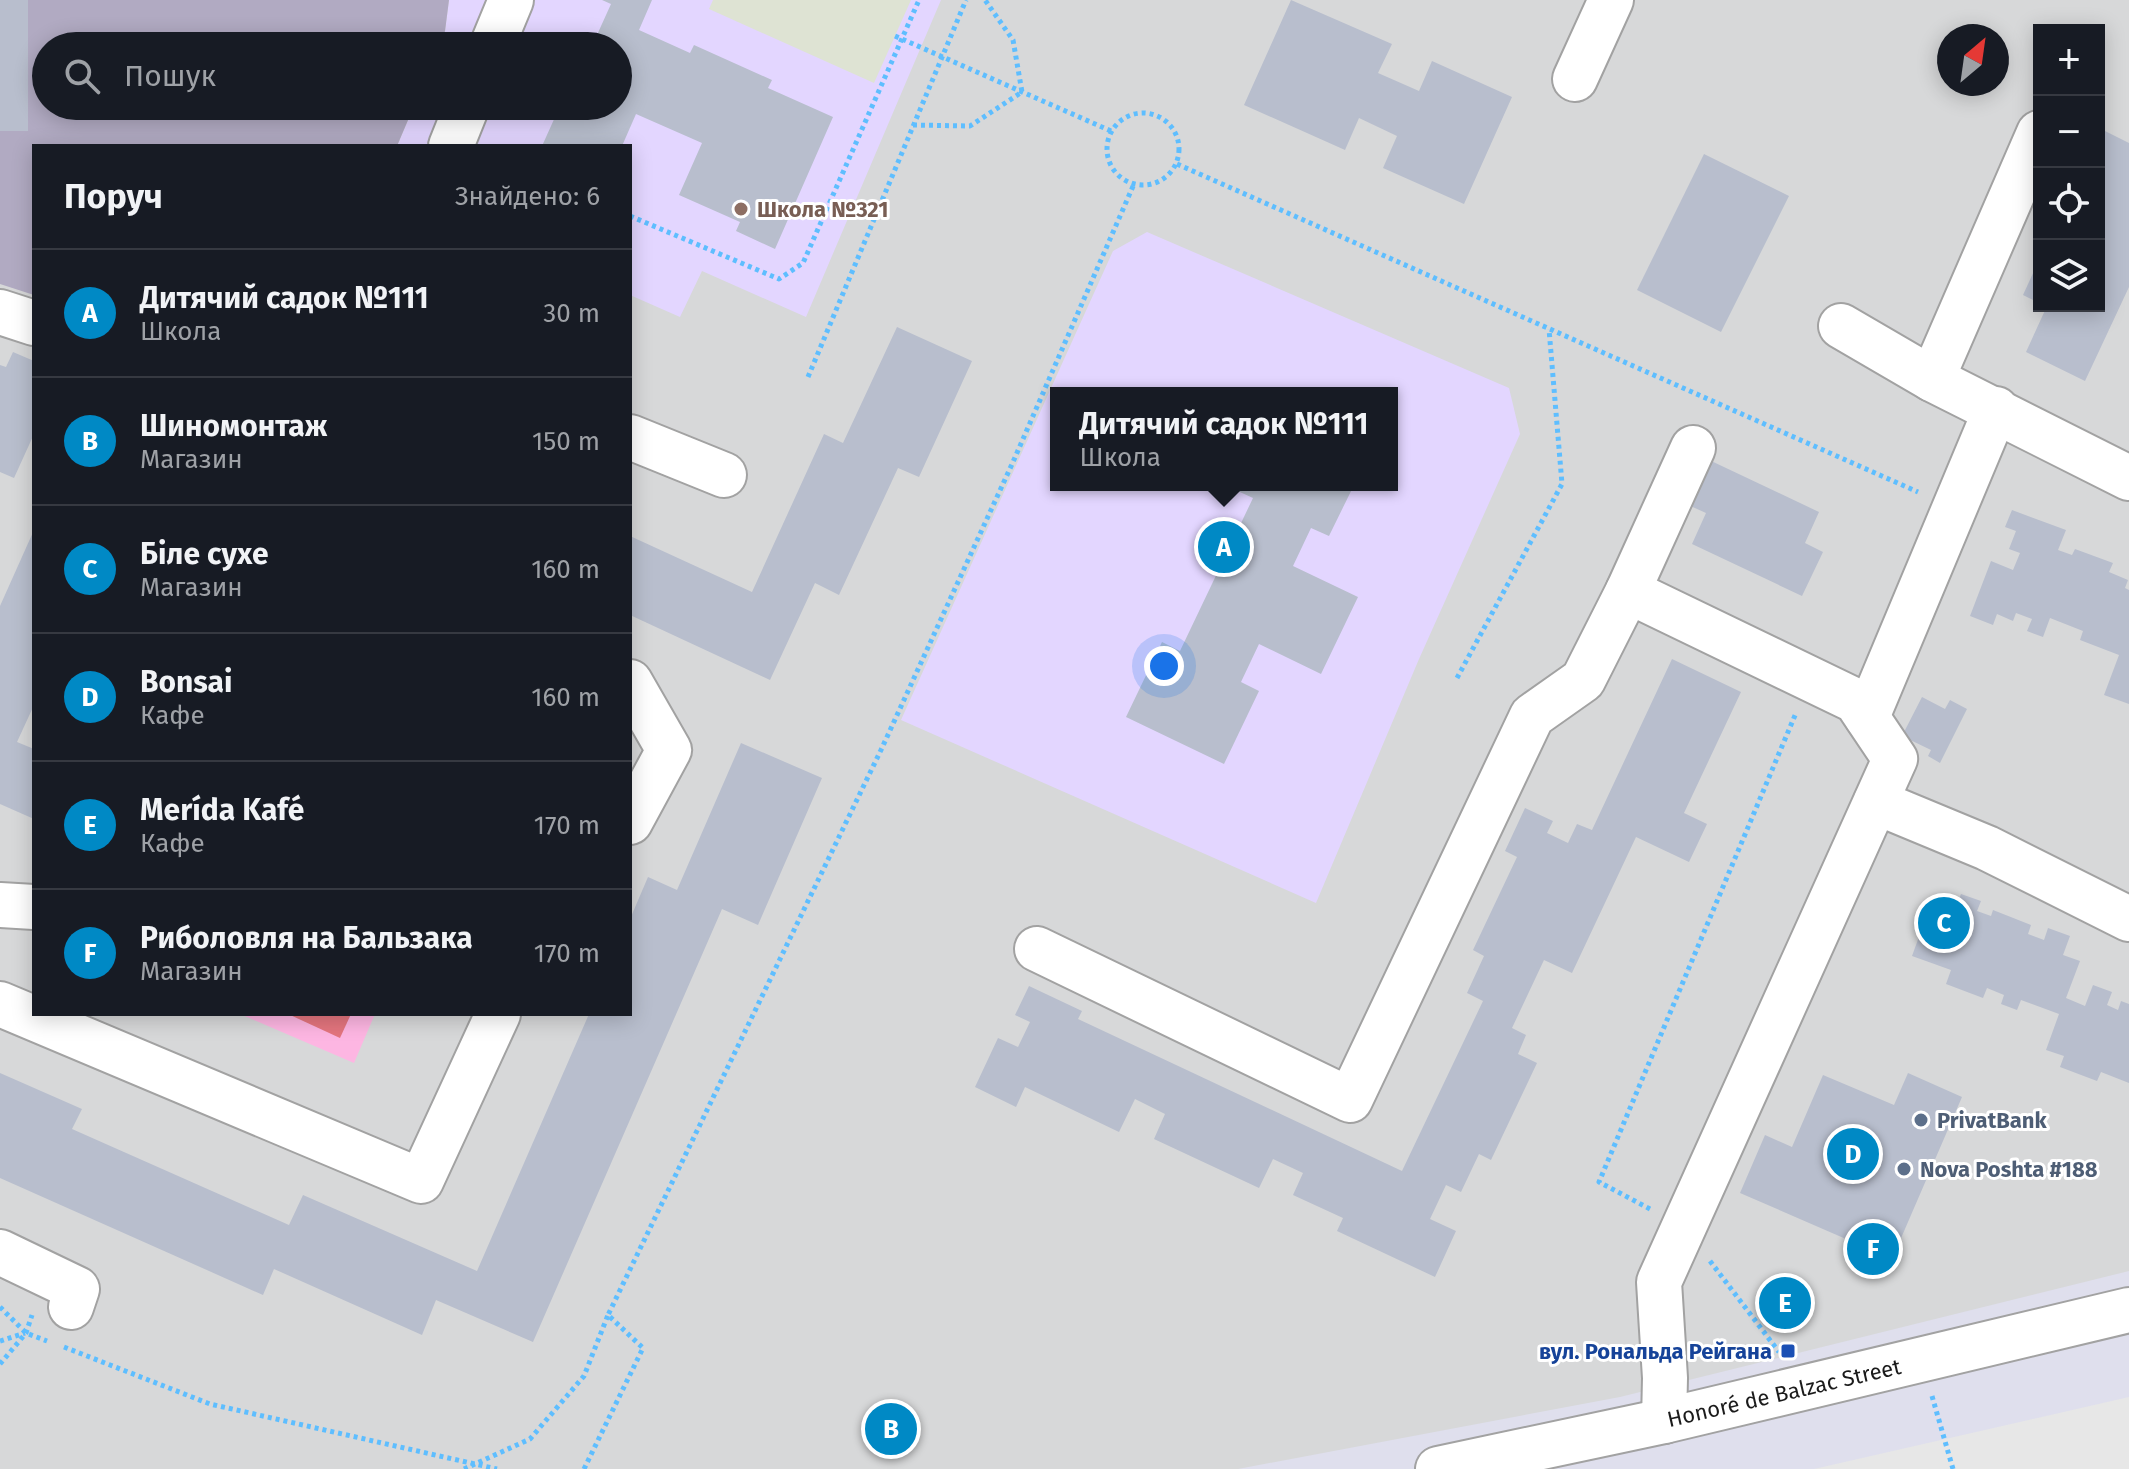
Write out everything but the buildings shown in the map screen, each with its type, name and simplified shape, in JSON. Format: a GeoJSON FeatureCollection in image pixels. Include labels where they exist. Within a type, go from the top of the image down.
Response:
{"type":"FeatureCollection","features":[{"type":"Feature","properties":{"kind":"street"},"geometry":{"type":"LineString","coordinates":[[498,32],[511,0]]}},
{"type":"Feature","properties":{"kind":"street"},"geometry":{"type":"LineString","coordinates":[[1575,79],[1611,0]]}},
{"type":"Feature","properties":{"kind":"street"},"geometry":{"type":"LineString","coordinates":[[452,144],[461,120]]}},
{"type":"Feature","properties":{"kind":"street"},"geometry":{"type":"LineString","coordinates":[[1932,379],[2033,147]]}},
{"type":"Feature","properties":{"kind":"street"},"geometry":{"type":"LineString","coordinates":[[0,312],[32,322]]}},
{"type":"Feature","properties":{"kind":"street"},"geometry":{"type":"LineString","coordinates":[[1841,326],[1932,379],[2129,478]]}},
{"type":"Feature","properties":{"kind":"street"},"geometry":{"type":"LineString","coordinates":[[1867,717],[1996,409]]}},
{"type":"Feature","properties":{"kind":"street"},"geometry":{"type":"LineString","coordinates":[[632,438],[724,475]]}},
{"type":"Feature","properties":{"kind":"street"},"geometry":{"type":"LineString","coordinates":[[1037,949],[1350,1100],[1532,716],[1583,680],[1628,591],[1693,448]]}},
{"type":"Feature","properties":{"kind":"street"},"geometry":{"type":"LineString","coordinates":[[1628,591],[1856,701],[1895,759],[1659,1282],[1665,1378],[1664,1421]]}},
{"type":"Feature","properties":{"kind":"street"},"geometry":{"type":"LineString","coordinates":[[632,685],[669,750],[632,818]]}},
{"type":"Feature","properties":{"kind":"street"},"geometry":{"type":"LineString","coordinates":[[1876,802],[1987,848],[2129,919]]}},
{"type":"Feature","properties":{"kind":"street"},"geometry":{"type":"LineString","coordinates":[[0,905],[32,907]]}},
{"type":"Feature","properties":{"kind":"street"},"geometry":{"type":"LineString","coordinates":[[0,1004],[421,1181],[497,1016]]}},
{"type":"Feature","properties":{"kind":"street"},"geometry":{"type":"LineString","coordinates":[[0,1252],[77,1289],[71,1307]]}},
{"type":"Feature","properties":{"kind":"street","name":"Honoré de Balzac Street"},"geometry":{"type":"LineString","coordinates":[[1438,1469],[1664,1421],[2129,1310]]}},
{"type":"Feature","properties":{"kind":"path"},"geometry":{"type":"LineString","coordinates":[[632,217],[779,279],[803,263],[898,37],[919,0]]}},
{"type":"Feature","properties":{"kind":"path"},"geometry":{"type":"LineString","coordinates":[[808,377],[966,0]]}},
{"type":"Feature","properties":{"kind":"path"},"geometry":{"type":"LineString","coordinates":[[985,0],[1013,40],[1022,92]]}},
{"type":"Feature","properties":{"kind":"path"},"geometry":{"type":"LineString","coordinates":[[898,37],[1111,131]]}},
{"type":"Feature","properties":{"kind":"path"},"geometry":{"type":"LineString","coordinates":[[913,125],[970,126],[1022,92]]}},
{"type":"Feature","properties":{"kind":"path"},"geometry":{"type":"LineString","coordinates":[[1134,114],[1162,118],[1172,128],[1178,142],[1177,164],[1161,181],[1146,186],[1122,179],[1113,170],[1108,158],[1107,145],[1111,131],[1134,114]]}},
{"type":"Feature","properties":{"kind":"path"},"geometry":{"type":"LineString","coordinates":[[1177,164],[1955,508]]}},
{"type":"Feature","properties":{"kind":"path"},"geometry":{"type":"LineString","coordinates":[[464,1469],[530,1439],[584,1376],[608,1315],[881,750],[1013,462],[1134,184]]}},
{"type":"Feature","properties":{"kind":"path"},"geometry":{"type":"LineString","coordinates":[[1457,678],[1562,484],[1549,329]]}},
{"type":"Feature","properties":{"kind":"path"},"geometry":{"type":"LineString","coordinates":[[1779,1352],[1684,1227],[1599,1182],[1810,678]]}},
{"type":"Feature","properties":{"kind":"path"},"geometry":{"type":"LineString","coordinates":[[0,1364],[26,1333],[45,1272]]}},
{"type":"Feature","properties":{"kind":"path"},"geometry":{"type":"LineString","coordinates":[[0,1307],[26,1333],[210,1404],[497,1469]]}},
{"type":"Feature","properties":{"kind":"path"},"geometry":{"type":"LineString","coordinates":[[584,1469],[643,1348],[608,1315]]}},
{"type":"Feature","properties":{"kind":"path"},"geometry":{"type":"LineString","coordinates":[[0,1341],[26,1333]]}},
{"type":"Feature","properties":{"kind":"path"},"geometry":{"type":"LineString","coordinates":[[1930,1388],[1953,1469]]}},
{"type":"Feature","properties":{"kind":"shaded area"},"geometry":{"type":"Polygon","coordinates":[[[0,0],[2129,0],[2129,1271],[1620,1397],[1238,1469],[0,1469],[0,0]]]}},
{"type":"Feature","properties":{"kind":"shaded area"},"geometry":{"type":"Polygon","coordinates":[[[0,0],[449,0],[445,32],[32,32],[32,120],[408,120],[398,144],[32,144],[32,294],[0,284],[0,0]]]}},
{"type":"Feature","properties":{"kind":"shaded area","name":"Школа №321"},"geometry":{"type":"Polygon","coordinates":[[[449,0],[941,0],[806,317],[702,271],[680,317],[632,296],[632,144],[398,144],[408,120],[632,120],[632,32],[445,31],[449,0]]]}},
{"type":"Feature","properties":{"kind":"shaded area"},"geometry":{"type":"Polygon","coordinates":[[[713,0],[911,0],[874,83],[709,9],[713,0]]]}},
{"type":"Feature","properties":{"kind":"shaded area"},"geometry":{"type":"Polygon","coordinates":[[[1147,232],[1509,388],[1520,434],[1419,659],[1316,903],[901,720],[1050,390],[1050,491],[1398,491],[1398,387],[1052,387],[1113,251],[1147,232]]]}},
{"type":"Feature","properties":{"kind":"shaded area"},"geometry":{"type":"Polygon","coordinates":[[[245,1016],[374,1016],[354,1063],[245,1016]]]}},
{"type":"Feature","properties":{"kind":"shaded area"},"geometry":{"type":"Polygon","coordinates":[[[292,1016],[350,1016],[340,1038],[292,1016]]]}},
{"type":"Feature","properties":{"kind":"shaded area"},"geometry":{"type":"Polygon","coordinates":[[[2129,1397],[2129,1469],[1814,1469],[2129,1397]]]}},
{"type":"Feature","properties":{"kind":"place","name":"Школа №321"},"geometry":{"type":"Point","coordinates":[741,209]}},
{"type":"Feature","properties":{"kind":"place","name":"Дитячий садок №111"},"geometry":{"type":"Point","coordinates":[1224,547]}},
{"type":"Feature","properties":{"kind":"place","name":"Біле сухе"},"geometry":{"type":"Point","coordinates":[1944,923]}},
{"type":"Feature","properties":{"kind":"place","name":"PrivatBank"},"geometry":{"type":"Point","coordinates":[1921,1120]}},
{"type":"Feature","properties":{"kind":"place","name":"Bonsai"},"geometry":{"type":"Point","coordinates":[1853,1154]}},
{"type":"Feature","properties":{"kind":"place","name":"Nova Poshta #188"},"geometry":{"type":"Point","coordinates":[1904,1169]}},
{"type":"Feature","properties":{"kind":"place","name":"Риболовля на Бальзака"},"geometry":{"type":"Point","coordinates":[1873,1249]}},
{"type":"Feature","properties":{"kind":"place","name":"Merída Kafé"},"geometry":{"type":"Point","coordinates":[1785,1303]}},
{"type":"Feature","properties":{"kind":"place","name":"вул. Рональда Рейгана"},"geometry":{"type":"Point","coordinates":[1788,1351]}},
{"type":"Feature","properties":{"kind":"place","name":"Шиномонтаж"},"geometry":{"type":"Point","coordinates":[891,1429]}}]}
